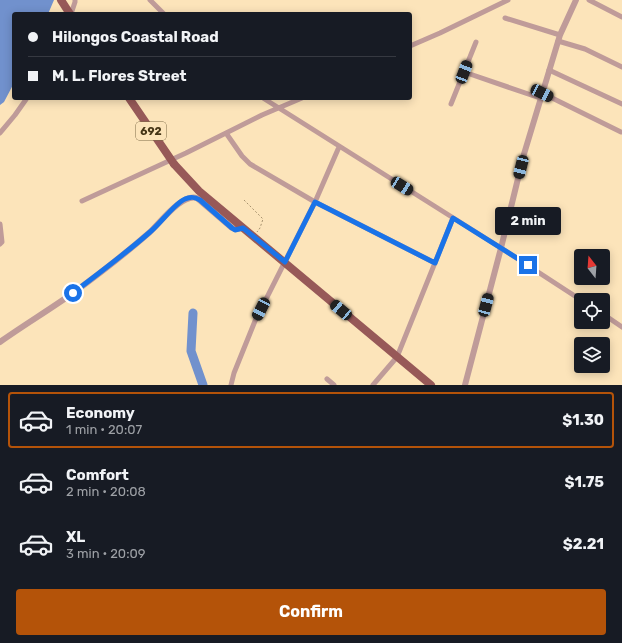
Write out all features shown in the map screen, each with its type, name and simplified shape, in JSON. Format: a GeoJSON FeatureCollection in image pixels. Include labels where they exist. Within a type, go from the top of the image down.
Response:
{"type":"FeatureCollection","features":[{"type":"Feature","properties":{"kind":"main road"},"geometry":{"type":"LineString","coordinates":[[61,0],[70,12]]}},
{"type":"Feature","properties":{"kind":"main road","name":"692"},"geometry":{"type":"LineString","coordinates":[[130,100],[174,164],[199,191],[431,385]]}},
{"type":"Feature","properties":{"kind":"street"},"geometry":{"type":"LineString","coordinates":[[72,12],[75,0]]}},
{"type":"Feature","properties":{"kind":"street"},"geometry":{"type":"LineString","coordinates":[[150,0],[162,12]]}},
{"type":"Feature","properties":{"kind":"street"},"geometry":{"type":"LineString","coordinates":[[412,45],[508,0]]}},
{"type":"Feature","properties":{"kind":"street"},"geometry":{"type":"LineString","coordinates":[[465,385],[524,154],[559,38],[576,0]]}},
{"type":"Feature","properties":{"kind":"street"},"geometry":{"type":"LineString","coordinates":[[589,0],[622,17]]}},
{"type":"Feature","properties":{"kind":"street"},"geometry":{"type":"LineString","coordinates":[[505,18],[559,38],[622,67]]}},
{"type":"Feature","properties":{"kind":"street"},"geometry":{"type":"LineString","coordinates":[[451,104],[476,42]]}},
{"type":"Feature","properties":{"kind":"street"},"geometry":{"type":"LineString","coordinates":[[549,70],[622,104]]}},
{"type":"Feature","properties":{"kind":"street"},"geometry":{"type":"LineString","coordinates":[[464,72],[541,96],[621,132]]}},
{"type":"Feature","properties":{"kind":"street"},"geometry":{"type":"LineString","coordinates":[[0,133],[26,100]]}},
{"type":"Feature","properties":{"kind":"street"},"geometry":{"type":"LineString","coordinates":[[267,100],[574,295]]}},
{"type":"Feature","properties":{"kind":"street"},"geometry":{"type":"LineString","coordinates":[[82,201],[279,107],[297,100]]}},
{"type":"Feature","properties":{"kind":"street"},"geometry":{"type":"LineString","coordinates":[[226,133],[242,156],[250,164],[315,202],[435,263]]}},
{"type":"Feature","properties":{"kind":"street"},"geometry":{"type":"LineString","coordinates":[[232,385],[234,373],[255,321],[315,202],[339,147]]}},
{"type":"Feature","properties":{"kind":"street"},"geometry":{"type":"LineString","coordinates":[[0,342],[30,320],[73,293],[111,264],[146,236],[185,198],[197,198],[235,230],[243,228]]}},
{"type":"Feature","properties":{"kind":"street"},"geometry":{"type":"LineString","coordinates":[[373,385],[397,357],[453,218]]}},
{"type":"Feature","properties":{"kind":"street"},"geometry":{"type":"LineString","coordinates":[[0,224],[2,242],[0,244]]}},
{"type":"Feature","properties":{"kind":"street"},"geometry":{"type":"LineString","coordinates":[[610,319],[622,327]]}},
{"type":"Feature","properties":{"kind":"street"},"geometry":{"type":"LineString","coordinates":[[327,379],[334,385]]}},
{"type":"Feature","properties":{"kind":"path"},"geometry":{"type":"LineString","coordinates":[[244,200],[263,219],[260,228],[254,237]]}},
{"type":"Feature","properties":{"kind":"water"},"geometry":{"type":"Polygon","coordinates":[[[0,0],[54,0],[49,12],[12,12],[12,87],[4,102],[0,105],[0,0]]]}},
{"type":"Feature","properties":{"kind":"waterway"},"geometry":{"type":"LineString","coordinates":[[193,313],[191,351],[203,385]]}},
{"type":"Feature","properties":{"kind":"route"},"geometry":{"type":"LineString","coordinates":[[73,293],[131,248],[160,223],[181,201],[190,197],[197,198],[203,202],[235,230],[243,228],[285,262],[315,202],[435,263],[453,218],[528,265]]}}]}
